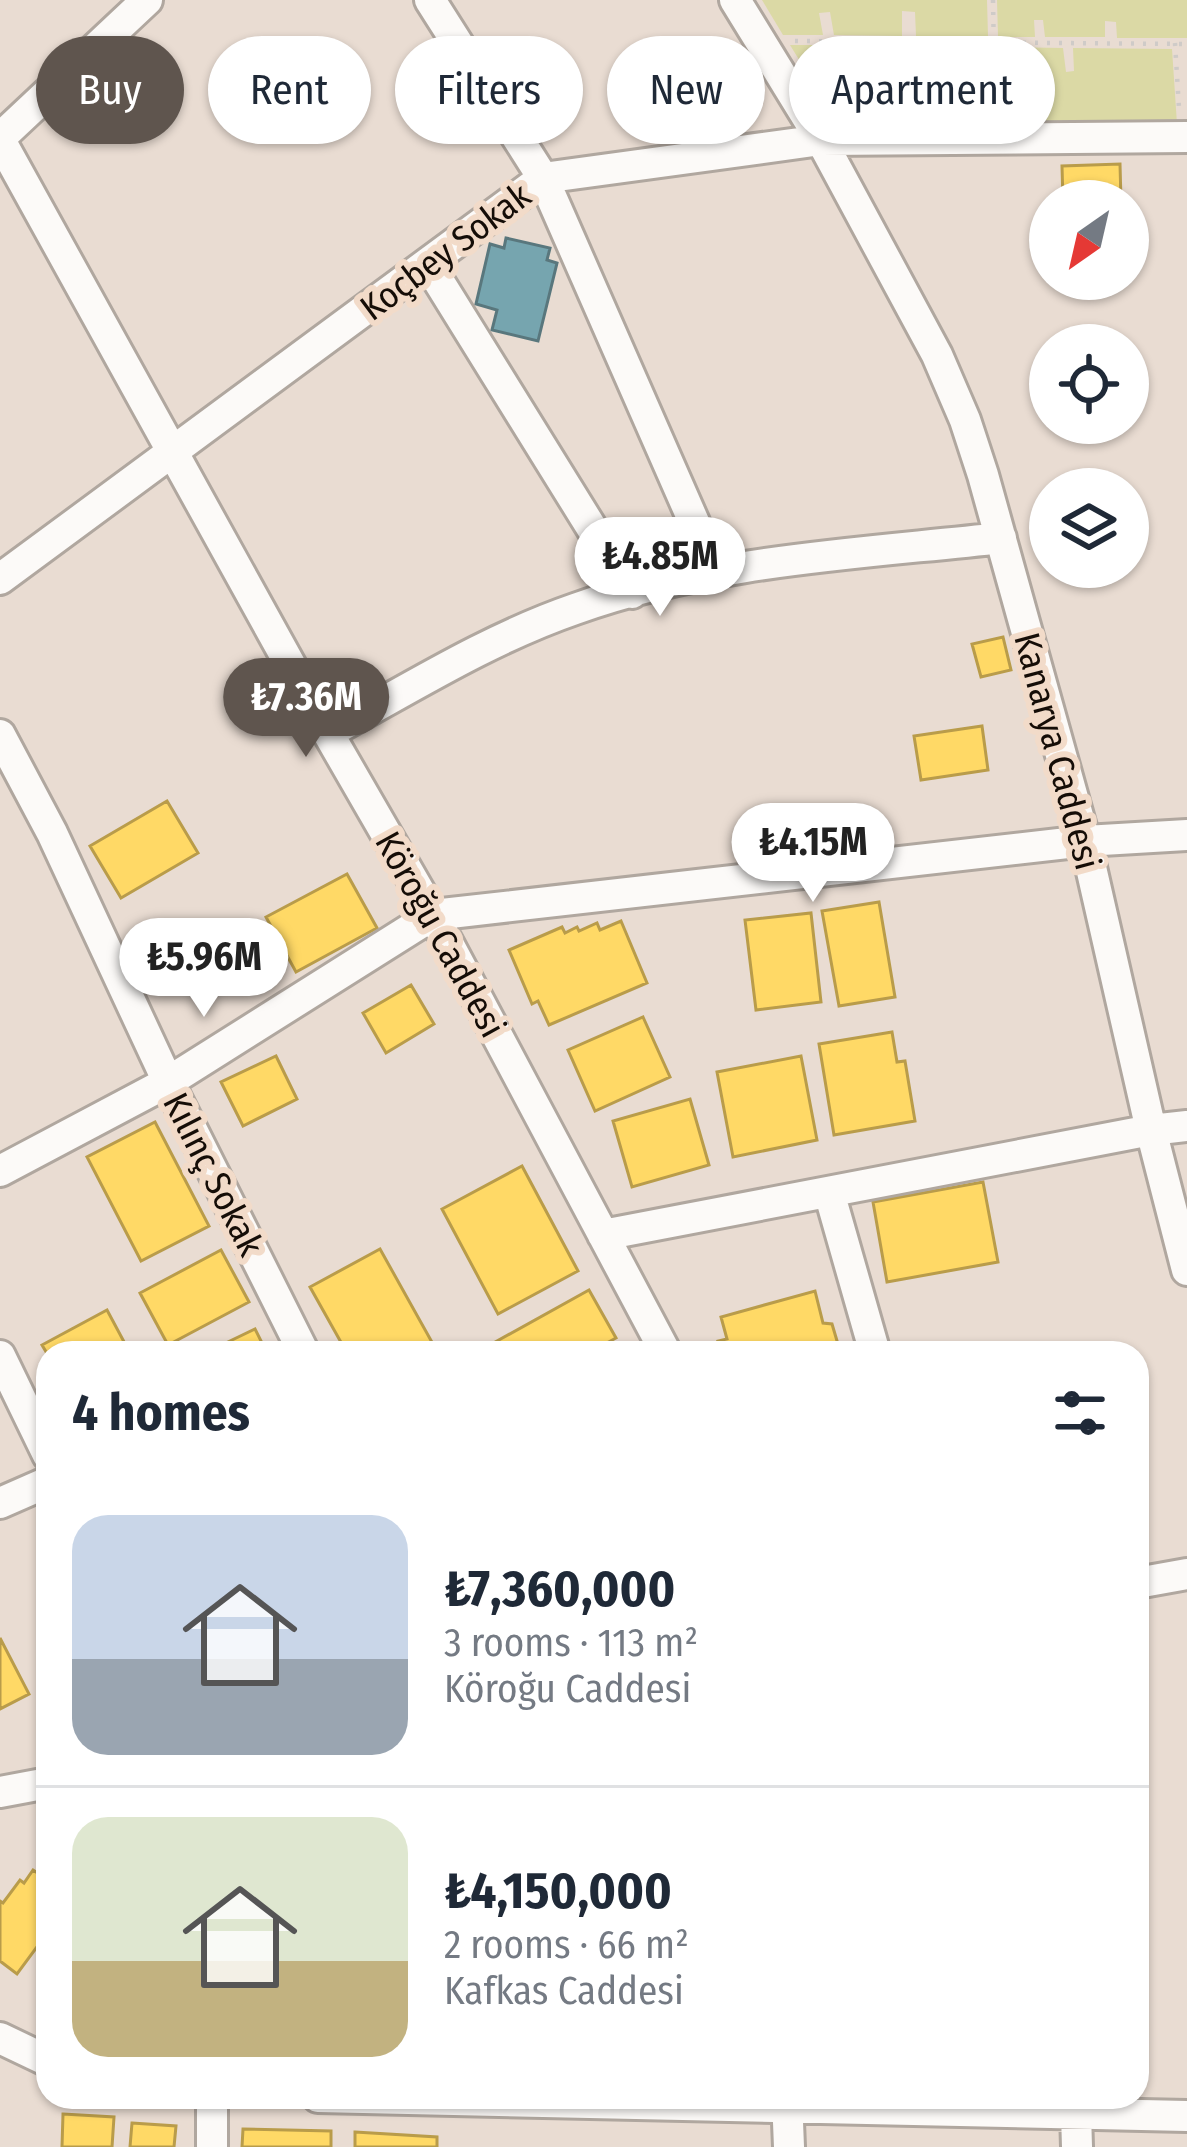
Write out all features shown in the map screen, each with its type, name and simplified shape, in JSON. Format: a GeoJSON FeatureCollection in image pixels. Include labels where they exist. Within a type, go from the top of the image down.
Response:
{"type":"FeatureCollection","features":[{"type":"Feature","properties":{"kind":"street"},"geometry":{"type":"LineString","coordinates":[[0,139],[147,0]]}},
{"type":"Feature","properties":{"kind":"street"},"geometry":{"type":"LineString","coordinates":[[430,0],[542,178],[716,570]]}},
{"type":"Feature","properties":{"kind":"street","name":"Kanarya Caddesi"},"geometry":{"type":"LineString","coordinates":[[734,0],[757,36]]}},
{"type":"Feature","properties":{"kind":"street","name":"Kanarya Caddesi"},"geometry":{"type":"LineString","coordinates":[[765,48],[789,88]]}},
{"type":"Feature","properties":{"kind":"street","name":"Koçbey Sokak"},"geometry":{"type":"LineString","coordinates":[[1055,138],[1184,137]]}},
{"type":"Feature","properties":{"kind":"street","name":"Köroğu Caddesi"},"geometry":{"type":"LineString","coordinates":[[0,139],[328,733],[434,915],[660,1341]]}},
{"type":"Feature","properties":{"kind":"street","name":"Koçbey Sokak"},"geometry":{"type":"LineString","coordinates":[[0,579],[542,178],[792,144]]}},
{"type":"Feature","properties":{"kind":"street","name":"Kanarya Caddesi"},"geometry":{"type":"LineString","coordinates":[[823,144],[937,355],[965,420],[1084,842],[1187,1270]]}},
{"type":"Feature","properties":{"kind":"street"},"geometry":{"type":"LineString","coordinates":[[428,264],[632,592]]}},
{"type":"Feature","properties":{"kind":"street"},"geometry":{"type":"LineString","coordinates":[[328,733],[515,632],[632,592],[716,570],[1001,538]]}},
{"type":"Feature","properties":{"kind":"street","name":"Kılınç Sokak"},"geometry":{"type":"LineString","coordinates":[[0,735],[298,1341]]}},
{"type":"Feature","properties":{"kind":"street"},"geometry":{"type":"LineString","coordinates":[[0,1171],[168,1082],[434,915],[1084,842],[1187,835]]}},
{"type":"Feature","properties":{"kind":"street"},"geometry":{"type":"LineString","coordinates":[[603,1235],[1187,1126]]}},
{"type":"Feature","properties":{"kind":"street"},"geometry":{"type":"LineString","coordinates":[[830,1192],[872,1341]]}},
{"type":"Feature","properties":{"kind":"street"},"geometry":{"type":"LineString","coordinates":[[0,1356],[36,1430]]}},
{"type":"Feature","properties":{"kind":"street"},"geometry":{"type":"LineString","coordinates":[[0,1503],[36,1487]]}},
{"type":"Feature","properties":{"kind":"street"},"geometry":{"type":"LineString","coordinates":[[1149,1581],[1187,1574]]}},
{"type":"Feature","properties":{"kind":"street"},"geometry":{"type":"LineString","coordinates":[[0,1792],[36,1785]]}},
{"type":"Feature","properties":{"kind":"street"},"geometry":{"type":"LineString","coordinates":[[0,2038],[36,2055]]}},
{"type":"Feature","properties":{"kind":"street"},"geometry":{"type":"LineString","coordinates":[[212,2109],[212,2147]]}},
{"type":"Feature","properties":{"kind":"street"},"geometry":{"type":"LineString","coordinates":[[788,2109],[789,2147]]}},
{"type":"Feature","properties":{"kind":"street"},"geometry":{"type":"LineString","coordinates":[[1047,2109],[1187,2116]]}},
{"type":"Feature","properties":{"kind":"street"},"geometry":{"type":"LineString","coordinates":[[1076,2113],[1077,2147]]}},
{"type":"Feature","properties":{"kind":"path"},"geometry":{"type":"LineString","coordinates":[[993,0],[993,36]]}},
{"type":"Feature","properties":{"kind":"path"},"geometry":{"type":"LineString","coordinates":[[1055,43],[1187,44]]}},
{"type":"Feature","properties":{"kind":"path"},"geometry":{"type":"LineString","coordinates":[[1175,44],[1184,137]]}},
{"type":"Feature","properties":{"kind":"shaded area"},"geometry":{"type":"Polygon","coordinates":[[[762,0],[987,0],[988,36],[916,36],[915,12],[902,11],[902,36],[834,35],[830,12],[819,13],[823,35],[783,35],[762,0]]]}},
{"type":"Feature","properties":{"kind":"shaded area"},"geometry":{"type":"Polygon","coordinates":[[[997,0],[1187,0],[1187,38],[1117,38],[1116,22],[1105,21],[1105,37],[1045,36],[1043,20],[1034,20],[1035,36],[998,36],[997,0]]]}},
{"type":"Feature","properties":{"kind":"shaded area"},"geometry":{"type":"Polygon","coordinates":[[[1055,48],[1063,48],[1066,72],[1074,71],[1073,48],[1172,49],[1177,124],[1055,125],[1055,48]]]}},
{"type":"Feature","properties":{"kind":"building: Homes"},"geometry":{"type":"Polygon","coordinates":[[[1120,164],[1120,180],[1062,180],[1062,166],[1120,164]]]}},
{"type":"Feature","properties":{"kind":"building: Homes"},"geometry":{"type":"Polygon","coordinates":[[[1003,637],[1011,670],[981,677],[972,644],[1003,637]]]}},
{"type":"Feature","properties":{"kind":"building: Homes"},"geometry":{"type":"Polygon","coordinates":[[[982,726],[988,770],[921,780],[914,736],[982,726]]]}},
{"type":"Feature","properties":{"kind":"building: Homes"},"geometry":{"type":"Polygon","coordinates":[[[167,801],[198,853],[121,898],[90,846],[167,801]]]}},
{"type":"Feature","properties":{"kind":"building: Homes"},"geometry":{"type":"Polygon","coordinates":[[[347,874],[377,928],[296,972],[266,917],[347,874]]]}},
{"type":"Feature","properties":{"kind":"building: Homes"},"geometry":{"type":"Polygon","coordinates":[[[879,902],[895,997],[839,1006],[822,911],[879,902]]]}},
{"type":"Feature","properties":{"kind":"building: Homes"},"geometry":{"type":"Polygon","coordinates":[[[811,913],[821,1002],[756,1010],[745,920],[811,913]]]}},
{"type":"Feature","properties":{"kind":"building: Homes"},"geometry":{"type":"Polygon","coordinates":[[[621,921],[647,983],[549,1025],[538,1001],[532,1004],[509,950],[562,927],[565,933],[597,923],[600,930],[621,921]]]}},
{"type":"Feature","properties":{"kind":"building: Homes"},"geometry":{"type":"Polygon","coordinates":[[[411,985],[434,1024],[386,1053],[363,1013],[411,985]]]}},
{"type":"Feature","properties":{"kind":"building: Homes"},"geometry":{"type":"Polygon","coordinates":[[[643,1017],[670,1077],[595,1111],[568,1050],[643,1017]]]}},
{"type":"Feature","properties":{"kind":"building: Homes"},"geometry":{"type":"Polygon","coordinates":[[[892,1032],[897,1062],[905,1061],[915,1121],[834,1135],[819,1044],[892,1032]]]}},
{"type":"Feature","properties":{"kind":"building: Homes"},"geometry":{"type":"Polygon","coordinates":[[[276,1056],[297,1099],[243,1126],[221,1082],[276,1056]]]}},
{"type":"Feature","properties":{"kind":"building: Homes"},"geometry":{"type":"Polygon","coordinates":[[[801,1056],[817,1140],[733,1157],[717,1072],[801,1056]]]}},
{"type":"Feature","properties":{"kind":"building: Homes"},"geometry":{"type":"Polygon","coordinates":[[[690,1099],[709,1165],[632,1187],[613,1121],[690,1099]]]}},
{"type":"Feature","properties":{"kind":"building: Homes"},"geometry":{"type":"Polygon","coordinates":[[[155,1122],[209,1226],[141,1261],[87,1157],[155,1122]]]}},
{"type":"Feature","properties":{"kind":"building: Homes"},"geometry":{"type":"Polygon","coordinates":[[[522,1166],[578,1271],[498,1314],[442,1209],[522,1166]]]}},
{"type":"Feature","properties":{"kind":"building: Homes"},"geometry":{"type":"Polygon","coordinates":[[[983,1182],[998,1262],[887,1282],[873,1202],[983,1182]]]}},
{"type":"Feature","properties":{"kind":"building: Homes"},"geometry":{"type":"Polygon","coordinates":[[[380,1249],[431,1341],[340,1341],[310,1287],[380,1249]]]}},
{"type":"Feature","properties":{"kind":"building: Homes"},"geometry":{"type":"Polygon","coordinates":[[[221,1250],[249,1302],[176,1341],[166,1341],[140,1293],[221,1250]]]}},
{"type":"Feature","properties":{"kind":"building: Homes"},"geometry":{"type":"Polygon","coordinates":[[[589,1290],[616,1338],[610,1341],[497,1341],[589,1290]]]}},
{"type":"Feature","properties":{"kind":"building: Homes"},"geometry":{"type":"Polygon","coordinates":[[[815,1291],[823,1323],[832,1324],[837,1341],[718,1341],[727,1339],[721,1317],[815,1291]]]}},
{"type":"Feature","properties":{"kind":"building: Homes"},"geometry":{"type":"Polygon","coordinates":[[[107,1310],[124,1341],[49,1341],[107,1310]]]}},
{"type":"Feature","properties":{"kind":"building: Homes"},"geometry":{"type":"Polygon","coordinates":[[[255,1329],[261,1341],[230,1341],[255,1329]]]}},
{"type":"Feature","properties":{"kind":"building: Homes"},"geometry":{"type":"Polygon","coordinates":[[[0,1638],[29,1694],[0,1709],[0,1638]]]}},
{"type":"Feature","properties":{"kind":"building: Homes"},"geometry":{"type":"Polygon","coordinates":[[[36,1872],[36,1948],[17,1974],[0,1961],[0,1901],[20,1880],[24,1883],[36,1872]]]}},
{"type":"Feature","properties":{"kind":"building: Homes"},"geometry":{"type":"Polygon","coordinates":[[[63,2114],[114,2117],[112,2147],[62,2147],[63,2114]]]}},
{"type":"Feature","properties":{"kind":"building: Homes"},"geometry":{"type":"Polygon","coordinates":[[[132,2123],[176,2126],[174,2147],[130,2147],[132,2123]]]}},
{"type":"Feature","properties":{"kind":"building: Homes"},"geometry":{"type":"Polygon","coordinates":[[[243,2129],[331,2131],[331,2147],[242,2147],[243,2129]]]}},
{"type":"Feature","properties":{"kind":"building: Homes"},"geometry":{"type":"Polygon","coordinates":[[[355,2132],[437,2137],[437,2147],[355,2147],[355,2132]]]}},
{"type":"Feature","properties":{"kind":"building: Public"},"geometry":{"type":"Polygon","coordinates":[[[506,238],[550,248],[547,260],[557,263],[538,341],[492,330],[497,310],[476,304],[490,244],[504,248],[506,238]]]}}]}
